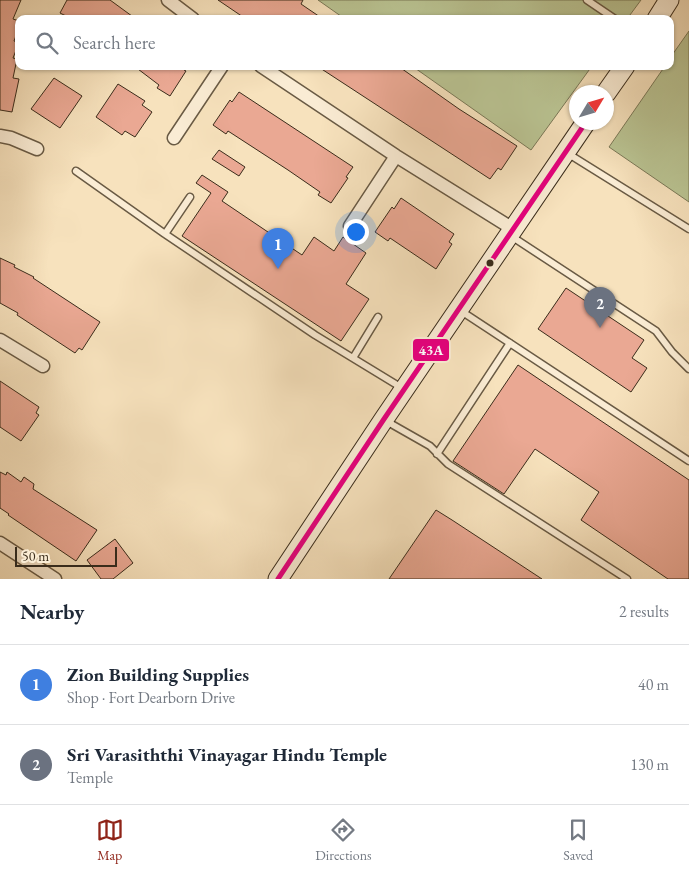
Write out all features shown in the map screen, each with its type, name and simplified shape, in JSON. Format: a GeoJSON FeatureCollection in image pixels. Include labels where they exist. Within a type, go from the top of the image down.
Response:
{"type":"FeatureCollection","features":[{"type":"Feature","properties":{"kind":"main road"},"geometry":{"type":"LineString","coordinates":[[659,15],[669,0]]}},
{"type":"Feature","properties":{"kind":"main road"},"geometry":{"type":"LineString","coordinates":[[612,85],[622,70]]}},
{"type":"Feature","properties":{"kind":"main road"},"geometry":{"type":"LineString","coordinates":[[278,579],[384,419],[460,310],[581,130]]}},
{"type":"Feature","properties":{"kind":"street"},"geometry":{"type":"LineString","coordinates":[[168,0],[188,15]]}},
{"type":"Feature","properties":{"kind":"street"},"geometry":{"type":"LineString","coordinates":[[174,138],[219,70]]}},
{"type":"Feature","properties":{"kind":"street"},"geometry":{"type":"LineString","coordinates":[[267,70],[511,232]]}},
{"type":"Feature","properties":{"kind":"street"},"geometry":{"type":"LineString","coordinates":[[0,136],[12,138],[37,149]]}},
{"type":"Feature","properties":{"kind":"street"},"geometry":{"type":"LineString","coordinates":[[350,226],[396,156]]}},
{"type":"Feature","properties":{"kind":"street"},"geometry":{"type":"LineString","coordinates":[[0,340],[42,366]]}},
{"type":"Feature","properties":{"kind":"street"},"geometry":{"type":"LineString","coordinates":[[0,543],[55,579]]}},
{"type":"Feature","properties":{"kind":"lane"},"geometry":{"type":"LineString","coordinates":[[588,0],[609,15]]}},
{"type":"Feature","properties":{"kind":"lane"},"geometry":{"type":"LineString","coordinates":[[566,152],[689,229]]}},
{"type":"Feature","properties":{"kind":"lane"},"geometry":{"type":"LineString","coordinates":[[76,171],[165,234],[315,335],[405,390]]}},
{"type":"Feature","properties":{"kind":"lane"},"geometry":{"type":"LineString","coordinates":[[165,234],[190,197]]}},
{"type":"Feature","properties":{"kind":"lane"},"geometry":{"type":"LineString","coordinates":[[511,232],[656,331],[672,352],[689,369]]}},
{"type":"Feature","properties":{"kind":"lane"},"geometry":{"type":"LineString","coordinates":[[460,310],[689,461]]}},
{"type":"Feature","properties":{"kind":"lane"},"geometry":{"type":"LineString","coordinates":[[353,358],[378,318]]}},
{"type":"Feature","properties":{"kind":"lane"},"geometry":{"type":"LineString","coordinates":[[437,454],[510,343]]}},
{"type":"Feature","properties":{"kind":"lane"},"geometry":{"type":"LineString","coordinates":[[384,419],[430,446],[448,464],[627,579]]}},
{"type":"Feature","properties":{"kind":"green space"},"geometry":{"type":"Polygon","coordinates":[[[318,0],[641,0],[630,15],[339,15],[318,0]]]}},
{"type":"Feature","properties":{"kind":"green space"},"geometry":{"type":"Polygon","coordinates":[[[689,31],[689,202],[609,147],[662,70],[674,70],[674,52],[689,31]]]}},
{"type":"Feature","properties":{"kind":"green space"},"geometry":{"type":"Polygon","coordinates":[[[418,70],[589,70],[578,85],[569,85],[569,98],[531,150],[418,70]]]}},
{"type":"Feature","properties":{"kind":"building"},"geometry":{"type":"Polygon","coordinates":[[[0,0],[21,0],[13,19],[15,20],[15,53],[13,58],[15,58],[15,68],[13,78],[19,79],[12,112],[0,110],[0,0]]]}},
{"type":"Feature","properties":{"kind":"building"},"geometry":{"type":"Polygon","coordinates":[[[67,0],[110,0],[131,15],[64,15],[60,13],[67,0]]]}},
{"type":"Feature","properties":{"kind":"building"},"geometry":{"type":"Polygon","coordinates":[[[218,0],[303,0],[301,4],[317,15],[240,15],[218,0]]]}},
{"type":"Feature","properties":{"kind":"building"},"geometry":{"type":"Polygon","coordinates":[[[139,70],[186,71],[170,96],[157,88],[159,85],[139,70]]]}},
{"type":"Feature","properties":{"kind":"building"},"geometry":{"type":"Polygon","coordinates":[[[323,70],[404,70],[459,109],[517,146],[501,170],[498,168],[490,179],[323,70]]]}},
{"type":"Feature","properties":{"kind":"building"},"geometry":{"type":"Polygon","coordinates":[[[54,78],[82,96],[60,128],[31,109],[54,78]]]}},
{"type":"Feature","properties":{"kind":"building"},"geometry":{"type":"Polygon","coordinates":[[[118,84],[145,101],[142,105],[152,112],[135,137],[125,131],[122,135],[96,117],[118,84]]]}},
{"type":"Feature","properties":{"kind":"building"},"geometry":{"type":"Polygon","coordinates":[[[239,92],[353,167],[331,203],[318,195],[320,192],[288,170],[228,131],[226,134],[213,125],[230,100],[232,102],[239,92]]]}},
{"type":"Feature","properties":{"kind":"building"},"geometry":{"type":"Polygon","coordinates":[[[219,150],[245,167],[239,176],[212,159],[219,150]]]}},
{"type":"Feature","properties":{"kind":"building"},"geometry":{"type":"Polygon","coordinates":[[[202,175],[228,192],[222,201],[302,255],[314,237],[334,251],[343,237],[366,253],[346,284],[369,299],[341,341],[182,236],[211,193],[196,183],[202,175]]]}},
{"type":"Feature","properties":{"kind":"building"},"geometry":{"type":"Polygon","coordinates":[[[401,198],[454,234],[449,242],[452,244],[436,269],[390,238],[388,241],[375,232],[392,207],[394,209],[401,198]]]}},
{"type":"Feature","properties":{"kind":"building"},"geometry":{"type":"Polygon","coordinates":[[[0,258],[34,277],[100,322],[82,350],[79,348],[75,353],[17,315],[18,313],[0,303],[0,258]]]}},
{"type":"Feature","properties":{"kind":"building"},"geometry":{"type":"Polygon","coordinates":[[[566,288],[644,340],[632,358],[647,368],[631,392],[538,329],[566,288]]]}},
{"type":"Feature","properties":{"kind":"building"},"geometry":{"type":"Polygon","coordinates":[[[518,365],[689,480],[689,579],[668,579],[581,520],[599,492],[535,449],[504,494],[453,461],[518,365]]]}},
{"type":"Feature","properties":{"kind":"building"},"geometry":{"type":"Polygon","coordinates":[[[0,381],[39,407],[36,413],[39,415],[21,441],[0,427],[0,381]]]}},
{"type":"Feature","properties":{"kind":"building"},"geometry":{"type":"Polygon","coordinates":[[[0,472],[6,475],[7,472],[21,482],[24,477],[34,484],[33,489],[97,530],[76,561],[0,508],[0,472]]]}},
{"type":"Feature","properties":{"kind":"building"},"geometry":{"type":"Polygon","coordinates":[[[436,510],[452,520],[542,579],[389,579],[436,510]]]}},
{"type":"Feature","properties":{"kind":"building"},"geometry":{"type":"Polygon","coordinates":[[[115,539],[133,563],[113,579],[101,579],[87,560],[115,539]]]}},
{"type":"Feature","properties":{"kind":"transit line","name":"43A"},"geometry":{"type":"LineString","coordinates":[[278,579],[384,419],[581,130]]}},
{"type":"Feature","properties":{"kind":"place","name":"Zion Building Supplies"},"geometry":{"type":"Point","coordinates":[278,269]}},
{"type":"Feature","properties":{"kind":"place","name":"Sri Varasiththi Vinayagar Hindu Temple"},"geometry":{"type":"Point","coordinates":[600,328]}}]}
